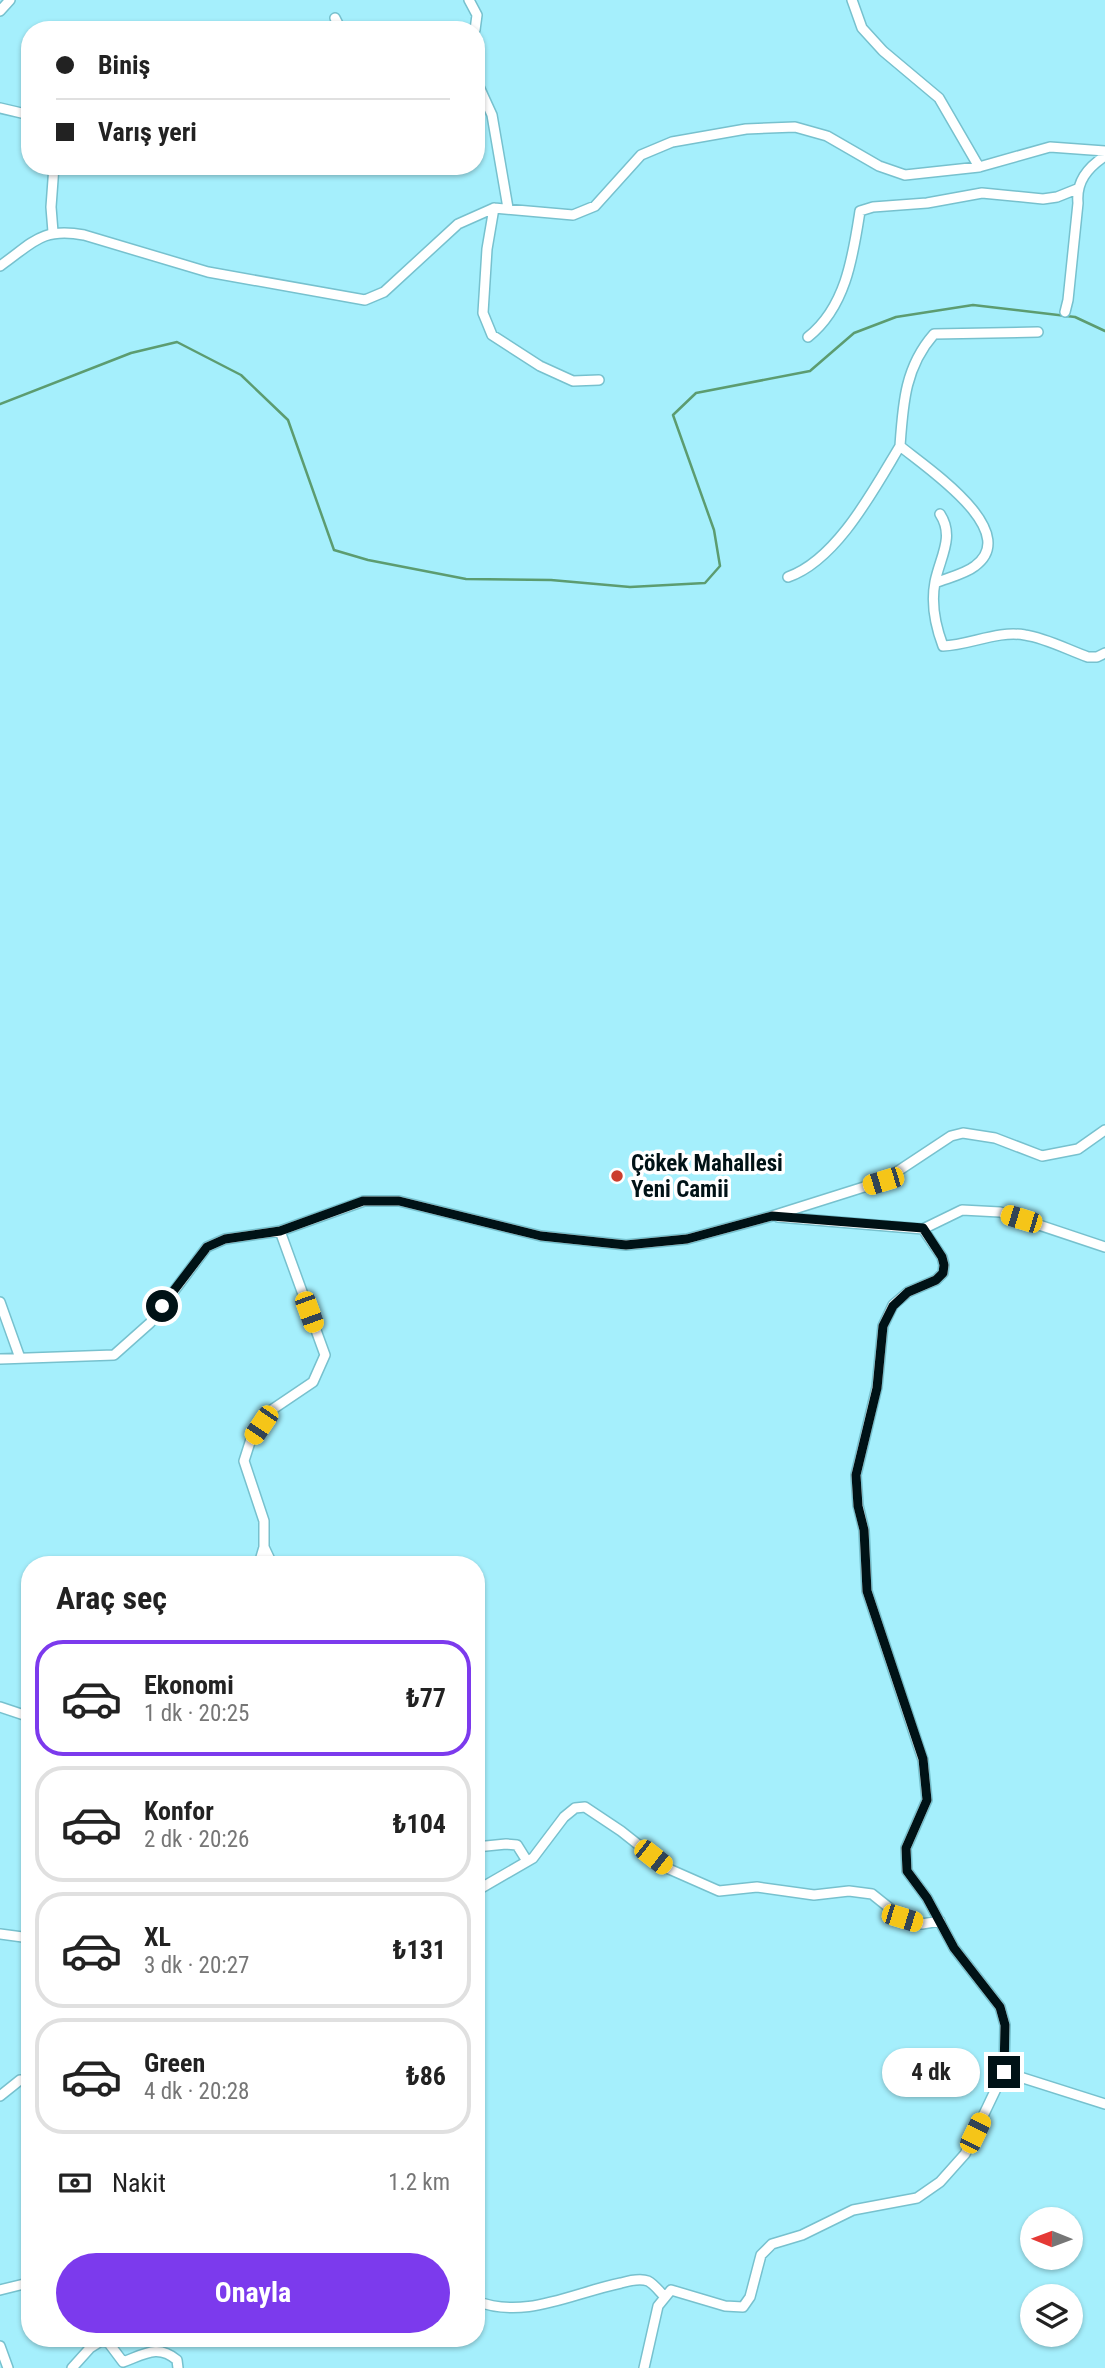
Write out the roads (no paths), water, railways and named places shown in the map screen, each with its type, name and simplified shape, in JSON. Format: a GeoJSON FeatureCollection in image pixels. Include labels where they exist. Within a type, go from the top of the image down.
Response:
{"type":"FeatureCollection","features":[{"type":"Feature","properties":{"kind":"street"},"geometry":{"type":"LineString","coordinates":[[0,11],[10,0]]}},
{"type":"Feature","properties":{"kind":"street"},"geometry":{"type":"LineString","coordinates":[[469,0],[477,15],[476,21]]}},
{"type":"Feature","properties":{"kind":"street"},"geometry":{"type":"LineString","coordinates":[[852,0],[862,28],[883,51],[939,98],[979,167]]}},
{"type":"Feature","properties":{"kind":"street"},"geometry":{"type":"LineString","coordinates":[[485,100],[492,115],[508,208]]}},
{"type":"Feature","properties":{"kind":"street"},"geometry":{"type":"LineString","coordinates":[[0,108],[21,113]]}},
{"type":"Feature","properties":{"kind":"street"},"geometry":{"type":"LineString","coordinates":[[0,266],[37,239],[53,232],[66,232],[208,272],[365,300],[384,292],[458,224],[494,208],[573,215],[594,206],[641,155],[672,142],[746,129],[795,127],[827,136],[879,166],[905,175],[979,167],[1050,148],[1105,151]]}},
{"type":"Feature","properties":{"kind":"street"},"geometry":{"type":"LineString","coordinates":[[1065,312],[1069,300],[1077,189],[1091,166],[1105,156]]}},
{"type":"Feature","properties":{"kind":"street"},"geometry":{"type":"LineString","coordinates":[[53,175],[51,207],[53,232]]}},
{"type":"Feature","properties":{"kind":"street"},"geometry":{"type":"LineString","coordinates":[[808,337],[821,326],[837,301],[848,275],[860,211],[982,193],[1043,199],[1077,189]]}},
{"type":"Feature","properties":{"kind":"street"},"geometry":{"type":"LineString","coordinates":[[494,208],[487,249],[483,313],[492,335],[540,366],[573,381],[599,380]]}},
{"type":"Feature","properties":{"kind":"street"},"geometry":{"type":"LineString","coordinates":[[788,577],[801,573],[848,529],[900,446],[909,376],[920,349],[934,334],[1038,332]]}},
{"type":"Feature","properties":{"kind":"street"},"geometry":{"type":"LineString","coordinates":[[900,446],[970,504],[986,528],[987,550],[976,566],[935,583]]}},
{"type":"Feature","properties":{"kind":"street"},"geometry":{"type":"LineString","coordinates":[[940,514],[946,524],[947,545],[935,583],[935,626],[943,646],[970,643],[1000,635],[1025,634],[1088,657],[1105,653]]}},
{"type":"Feature","properties":{"kind":"street"},"geometry":{"type":"LineString","coordinates":[[0,1359],[114,1355],[150,1323],[207,1247],[225,1239],[280,1231],[363,1201],[399,1201],[541,1236],[626,1245],[687,1239],[883,1181],[951,1136],[963,1133],[995,1138],[1042,1156],[1078,1149],[1105,1129]]}},
{"type":"Feature","properties":{"kind":"street"},"geometry":{"type":"LineString","coordinates":[[772,1216],[923,1228],[962,1210],[1000,1212],[1105,1247]]}},
{"type":"Feature","properties":{"kind":"street"},"geometry":{"type":"LineString","coordinates":[[644,2368],[659,2306],[671,2290],[725,2306],[743,2307],[750,2297],[761,2255],[772,2244],[802,2235],[853,2210],[917,2198],[940,2182],[965,2154],[1004,2072],[1005,2025],[1000,2007],[954,1948],[927,1898],[907,1871],[906,1848],[927,1800],[923,1759],[867,1591],[867,1556],[858,1506],[856,1475],[877,1388],[883,1326],[893,1306],[908,1292],[936,1280],[943,1273],[942,1257],[923,1228]]}},
{"type":"Feature","properties":{"kind":"street"},"geometry":{"type":"LineString","coordinates":[[261,1556],[264,1521],[244,1461],[251,1439],[270,1411],[313,1382],[325,1355],[280,1231]]}},
{"type":"Feature","properties":{"kind":"street"},"geometry":{"type":"LineString","coordinates":[[0,1302],[20,1358]]}},
{"type":"Feature","properties":{"kind":"street"},"geometry":{"type":"LineString","coordinates":[[264,1547],[268,1556]]}},
{"type":"Feature","properties":{"kind":"street"},"geometry":{"type":"LineString","coordinates":[[0,1707],[21,1714]]}},
{"type":"Feature","properties":{"kind":"street"},"geometry":{"type":"LineString","coordinates":[[485,1886],[527,1861],[544,1846],[564,1817],[575,1808],[585,1807],[669,1869],[719,1891],[757,1887],[814,1895],[849,1891],[872,1894],[902,1918],[922,1924],[940,1921]]}},
{"type":"Feature","properties":{"kind":"street"},"geometry":{"type":"LineString","coordinates":[[485,1846],[517,1846],[527,1861]]}},
{"type":"Feature","properties":{"kind":"street"},"geometry":{"type":"LineString","coordinates":[[0,1933],[21,1933]]}},
{"type":"Feature","properties":{"kind":"street"},"geometry":{"type":"LineString","coordinates":[[0,1933],[21,1936]]}},
{"type":"Feature","properties":{"kind":"street"},"geometry":{"type":"LineString","coordinates":[[1004,2072],[1105,2104]]}},
{"type":"Feature","properties":{"kind":"street"},"geometry":{"type":"LineString","coordinates":[[0,2096],[20,2080]]}},
{"type":"Feature","properties":{"kind":"street"},"geometry":{"type":"LineString","coordinates":[[485,2305],[512,2309],[541,2305],[633,2280],[648,2281],[664,2296]]}},
{"type":"Feature","properties":{"kind":"street"},"geometry":{"type":"LineString","coordinates":[[0,2290],[21,2285]]}},
{"type":"Feature","properties":{"kind":"street"},"geometry":{"type":"LineString","coordinates":[[0,2346],[8,2368]]}},
{"type":"Feature","properties":{"kind":"street"},"geometry":{"type":"LineString","coordinates":[[72,2368],[91,2347]]}},
{"type":"Feature","properties":{"kind":"street"},"geometry":{"type":"LineString","coordinates":[[112,2347],[123,2362],[152,2351],[164,2351],[177,2360],[178,2368]]}},
{"type":"Feature","properties":{"kind":"waterway"},"geometry":{"type":"LineString","coordinates":[[0,404],[131,353],[177,342],[241,375],[288,420],[334,550],[368,560],[466,579],[551,580],[630,587],[705,583],[720,566],[714,530],[673,415],[696,393],[810,371],[854,333],[896,317],[973,305],[1075,317],[1105,331]]}},
{"type":"Feature","properties":{"kind":"place","name":"Çökek Mahallesi Yeni Camii"},"geometry":{"type":"Point","coordinates":[617,1176]}}]}
